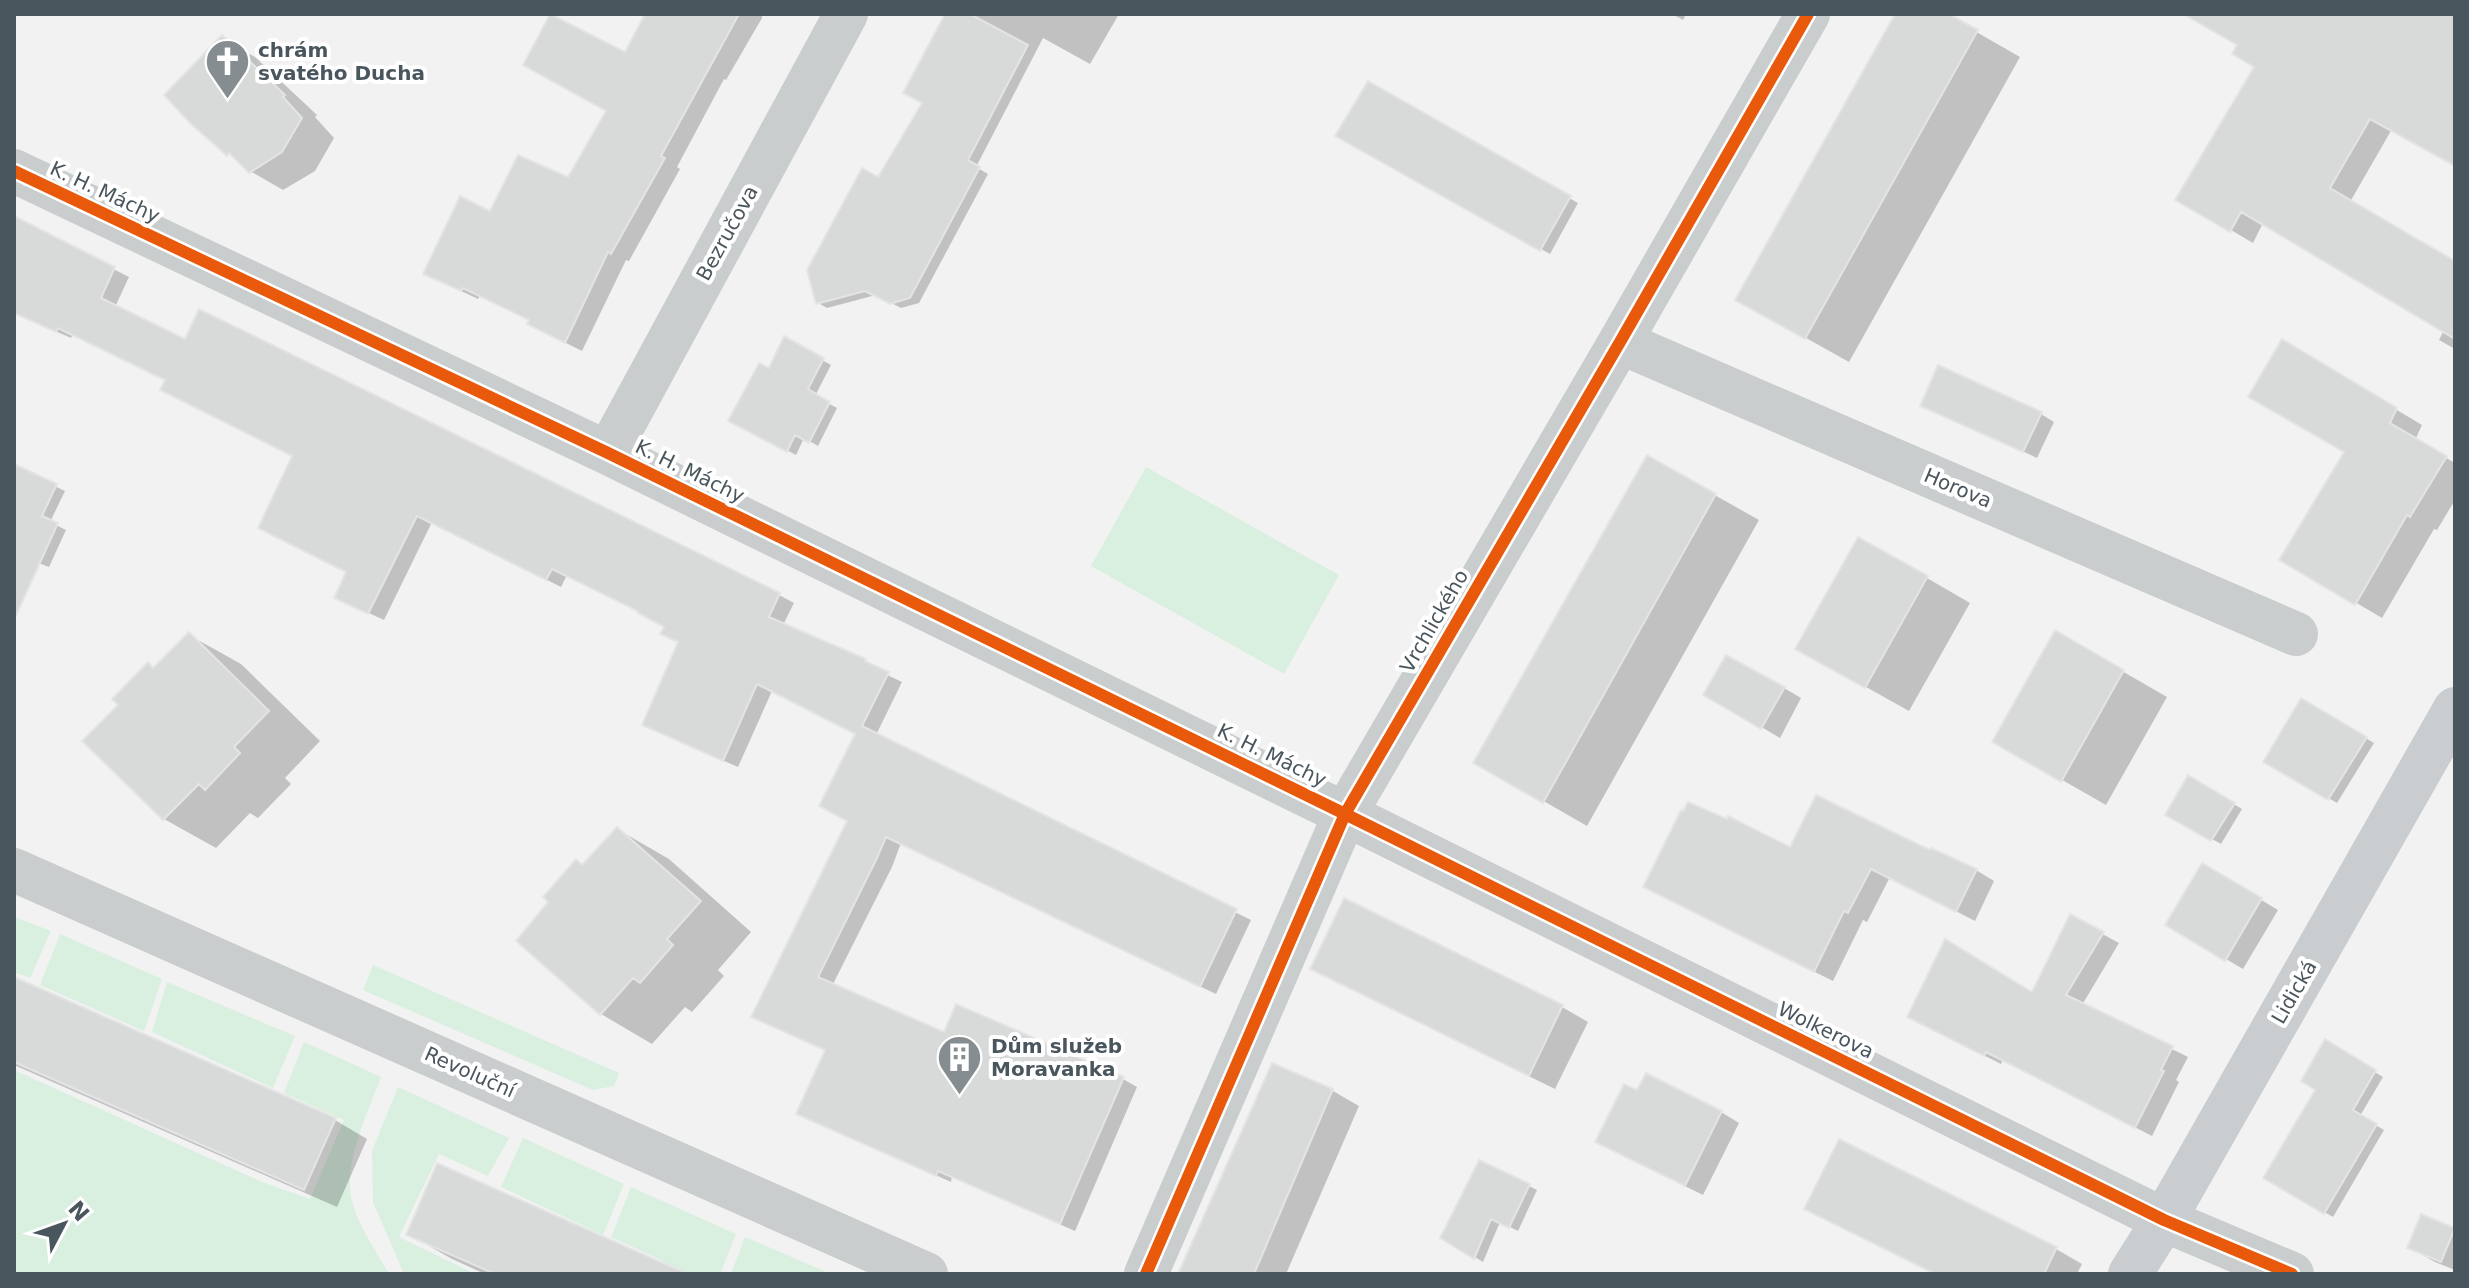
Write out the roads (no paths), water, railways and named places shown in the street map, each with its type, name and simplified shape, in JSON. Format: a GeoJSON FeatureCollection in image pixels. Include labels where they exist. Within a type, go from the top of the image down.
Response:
{"type":"FeatureCollection","features":[{"type":"Feature","properties":{"kind":"main road","name":"Lidická"},"geometry":{"type":"LineString","coordinates":[[2130,1274],[2164,1220],[2455,709]]}},
{"type":"Feature","properties":{"kind":"street","name":"Bezručova"},"geometry":{"type":"LineString","coordinates":[[608,453],[846,14]]}},
{"type":"Feature","properties":{"kind":"street","name":"Vrchlického"},"geometry":{"type":"LineString","coordinates":[[1146,1274],[1345,814],[1808,14]]}},
{"type":"Feature","properties":{"kind":"street","name":"K. H. Máchy"},"geometry":{"type":"LineString","coordinates":[[14,171],[608,453],[1345,814]]}},
{"type":"Feature","properties":{"kind":"street","name":"Horova"},"geometry":{"type":"LineString","coordinates":[[1620,342],[2296,634]]}},
{"type":"Feature","properties":{"kind":"street","name":"Wolkerova"},"geometry":{"type":"LineString","coordinates":[[1345,814],[2164,1220],[2292,1274]]}},
{"type":"Feature","properties":{"kind":"street","name":"Revoluční"},"geometry":{"type":"LineString","coordinates":[[14,870],[926,1274]]}},
{"type":"Feature","properties":{"kind":"place","name":"chrám svatého Ducha"},"geometry":{"type":"Point","coordinates":[227,100]}},
{"type":"Feature","properties":{"kind":"place","name":"Dům služeb Moravanka"},"geometry":{"type":"Point","coordinates":[960,1096]}}]}
